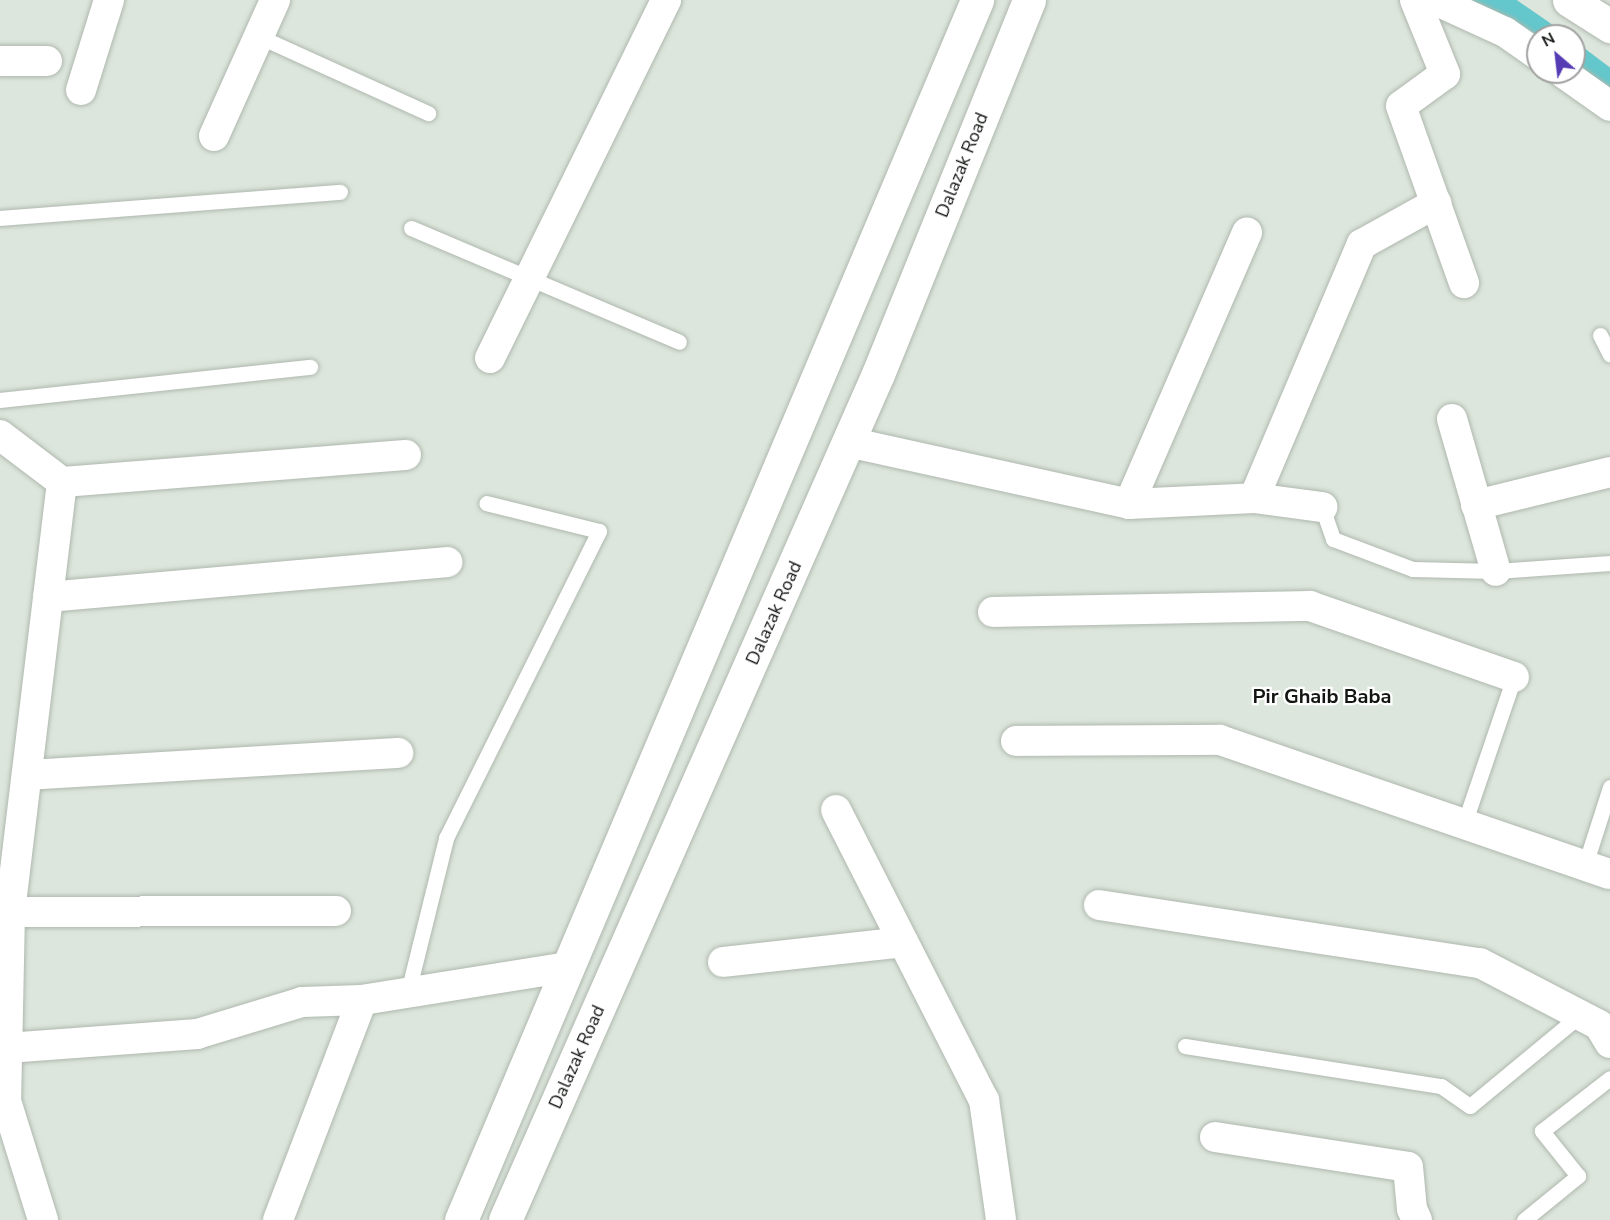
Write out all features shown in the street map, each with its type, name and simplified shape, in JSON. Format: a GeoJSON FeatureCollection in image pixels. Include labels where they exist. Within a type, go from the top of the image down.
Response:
{"type":"FeatureCollection","features":[{"type":"Feature","properties":{"kind":"main road"},"geometry":{"type":"LineString","coordinates":[[461,1220],[977,0]]}},
{"type":"Feature","properties":{"kind":"main road","name":"Dalazak Road"},"geometry":{"type":"LineString","coordinates":[[505,1220],[848,442],[1029,0]]}},
{"type":"Feature","properties":{"kind":"main road"},"geometry":{"type":"LineString","coordinates":[[1569,0],[1607,21]]}},
{"type":"Feature","properties":{"kind":"main road"},"geometry":{"type":"LineString","coordinates":[[566,973],[605,996]]}},
{"type":"Feature","properties":{"kind":"street"},"geometry":{"type":"LineString","coordinates":[[81,90],[109,0]]}},
{"type":"Feature","properties":{"kind":"street"},"geometry":{"type":"LineString","coordinates":[[214,136],[275,0]]}},
{"type":"Feature","properties":{"kind":"street"},"geometry":{"type":"LineString","coordinates":[[490,358],[666,0]]}},
{"type":"Feature","properties":{"kind":"street"},"geometry":{"type":"LineString","coordinates":[[1415,0],[1445,74],[1401,106],[1464,283]]}},
{"type":"Feature","properties":{"kind":"street"},"geometry":{"type":"LineString","coordinates":[[1435,0],[1504,32],[1526,47]]}},
{"type":"Feature","properties":{"kind":"street"},"geometry":{"type":"LineString","coordinates":[[0,61],[47,61]]}},
{"type":"Feature","properties":{"kind":"street"},"geometry":{"type":"LineString","coordinates":[[1579,84],[1610,105]]}},
{"type":"Feature","properties":{"kind":"street"},"geometry":{"type":"LineString","coordinates":[[1254,498],[1362,244],[1436,203]]}},
{"type":"Feature","properties":{"kind":"street"},"geometry":{"type":"LineString","coordinates":[[1129,504],[1247,232]]}},
{"type":"Feature","properties":{"kind":"street"},"geometry":{"type":"LineString","coordinates":[[1452,419],[1496,571]]}},
{"type":"Feature","properties":{"kind":"street"},"geometry":{"type":"LineString","coordinates":[[0,435],[62,482],[406,454]]}},
{"type":"Feature","properties":{"kind":"street"},"geometry":{"type":"LineString","coordinates":[[848,442],[1129,504],[1254,498],[1322,507]]}},
{"type":"Feature","properties":{"kind":"street"},"geometry":{"type":"LineString","coordinates":[[1476,505],[1610,472]]}},
{"type":"Feature","properties":{"kind":"street"},"geometry":{"type":"LineString","coordinates":[[43,1220],[6,1101],[5,913],[27,775],[62,482]]}},
{"type":"Feature","properties":{"kind":"street"},"geometry":{"type":"LineString","coordinates":[[48,597],[447,562]]}},
{"type":"Feature","properties":{"kind":"street"},"geometry":{"type":"LineString","coordinates":[[993,612],[1310,606],[1514,677]]}},
{"type":"Feature","properties":{"kind":"street"},"geometry":{"type":"LineString","coordinates":[[1016,741],[1220,740],[1597,870]]}},
{"type":"Feature","properties":{"kind":"street"},"geometry":{"type":"LineString","coordinates":[[27,775],[398,753]]}},
{"type":"Feature","properties":{"kind":"street"},"geometry":{"type":"LineString","coordinates":[[836,810],[984,1100],[1001,1220]]}},
{"type":"Feature","properties":{"kind":"street"},"geometry":{"type":"LineString","coordinates":[[1099,905],[1480,963],[1599,1025],[1610,1043]]}},
{"type":"Feature","properties":{"kind":"street"},"geometry":{"type":"LineString","coordinates":[[5,913],[336,911]]}},
{"type":"Feature","properties":{"kind":"street"},"geometry":{"type":"LineString","coordinates":[[723,962],[903,942]]}},
{"type":"Feature","properties":{"kind":"street"},"geometry":{"type":"LineString","coordinates":[[7,1048],[197,1034],[302,1002],[362,1000],[408,992],[566,973]]}},
{"type":"Feature","properties":{"kind":"street"},"geometry":{"type":"LineString","coordinates":[[278,1220],[362,1000]]}},
{"type":"Feature","properties":{"kind":"street"},"geometry":{"type":"LineString","coordinates":[[1215,1137],[1408,1167],[1412,1209],[1417,1220]]}},
{"type":"Feature","properties":{"kind":"lane"},"geometry":{"type":"LineString","coordinates":[[258,36],[428,113]]}},
{"type":"Feature","properties":{"kind":"lane"},"geometry":{"type":"LineString","coordinates":[[0,218],[340,192]]}},
{"type":"Feature","properties":{"kind":"lane"},"geometry":{"type":"LineString","coordinates":[[411,228],[679,342]]}},
{"type":"Feature","properties":{"kind":"lane"},"geometry":{"type":"LineString","coordinates":[[1600,335],[1610,355]]}},
{"type":"Feature","properties":{"kind":"lane"},"geometry":{"type":"LineString","coordinates":[[0,399],[310,367]]}},
{"type":"Feature","properties":{"kind":"lane"},"geometry":{"type":"LineString","coordinates":[[408,992],[446,838],[599,531],[486,503]]}},
{"type":"Feature","properties":{"kind":"lane"},"geometry":{"type":"LineString","coordinates":[[1322,507],[1333,539],[1413,569],[1496,571],[1610,563]]}},
{"type":"Feature","properties":{"kind":"lane"},"geometry":{"type":"LineString","coordinates":[[1464,824],[1514,677]]}},
{"type":"Feature","properties":{"kind":"lane"},"geometry":{"type":"LineString","coordinates":[[1597,870],[1610,787]]}},
{"type":"Feature","properties":{"kind":"lane"},"geometry":{"type":"LineString","coordinates":[[1185,1046],[1441,1086],[1470,1106],[1580,1015]]}},
{"type":"Feature","properties":{"kind":"lane"},"geometry":{"type":"LineString","coordinates":[[1524,1220],[1578,1176],[1542,1131],[1610,1078]]}},
{"type":"Feature","properties":{"kind":"waterway"},"geometry":{"type":"LineString","coordinates":[[1488,0],[1526,26]]}},
{"type":"Feature","properties":{"kind":"waterway"},"geometry":{"type":"LineString","coordinates":[[1586,70],[1610,88]]}},
{"type":"Feature","properties":{"kind":"district","name":"Pir Ghaib Baba"},"geometry":{"type":"Point","coordinates":[1322,696]}}]}
